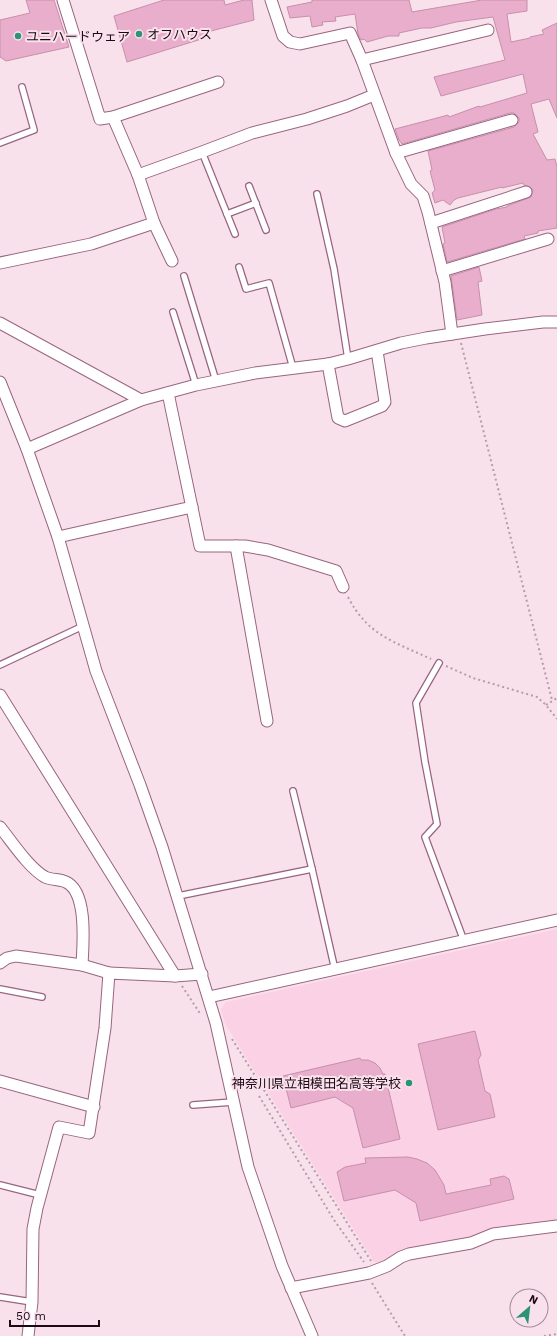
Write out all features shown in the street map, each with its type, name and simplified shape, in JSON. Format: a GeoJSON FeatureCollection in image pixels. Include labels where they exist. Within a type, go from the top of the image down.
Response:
{"type":"FeatureCollection","features":[{"type":"Feature","properties":{"kind":"street"},"geometry":{"type":"LineString","coordinates":[[63,0],[100,119],[113,117],[218,82]]}},
{"type":"Feature","properties":{"kind":"street"},"geometry":{"type":"LineString","coordinates":[[271,0],[284,36],[290,42],[300,44],[350,33],[362,60],[396,153],[410,184],[423,196],[445,282],[455,334]]}},
{"type":"Feature","properties":{"kind":"street"},"geometry":{"type":"LineString","coordinates":[[362,60],[488,30]]}},
{"type":"Feature","properties":{"kind":"street"},"geometry":{"type":"LineString","coordinates":[[138,175],[252,133],[306,119],[347,106],[374,95]]}},
{"type":"Feature","properties":{"kind":"street"},"geometry":{"type":"LineString","coordinates":[[113,117],[138,175],[154,223],[172,261]]}},
{"type":"Feature","properties":{"kind":"street"},"geometry":{"type":"LineString","coordinates":[[396,153],[512,120]]}},
{"type":"Feature","properties":{"kind":"street"},"geometry":{"type":"LineString","coordinates":[[431,223],[526,192]]}},
{"type":"Feature","properties":{"kind":"street"},"geometry":{"type":"LineString","coordinates":[[0,263],[85,246],[154,223]]}},
{"type":"Feature","properties":{"kind":"street"},"geometry":{"type":"LineString","coordinates":[[442,271],[548,239]]}},
{"type":"Feature","properties":{"kind":"street"},"geometry":{"type":"LineString","coordinates":[[27,449],[141,400],[196,385],[293,368],[328,364],[401,343],[536,323],[557,322]]}},
{"type":"Feature","properties":{"kind":"street"},"geometry":{"type":"LineString","coordinates":[[0,323],[141,400]]}},
{"type":"Feature","properties":{"kind":"street"},"geometry":{"type":"LineString","coordinates":[[328,364],[338,418],[345,421],[382,406],[385,402],[377,351]]}},
{"type":"Feature","properties":{"kind":"street"},"geometry":{"type":"LineString","coordinates":[[0,382],[27,449],[58,537],[96,671],[140,785],[178,896],[216,1023],[248,1167],[282,1266],[312,1336]]}},
{"type":"Feature","properties":{"kind":"street"},"geometry":{"type":"LineString","coordinates":[[168,393],[200,546],[245,546],[268,550],[336,571],[343,586]]}},
{"type":"Feature","properties":{"kind":"street"},"geometry":{"type":"LineString","coordinates":[[58,537],[192,507]]}},
{"type":"Feature","properties":{"kind":"street"},"geometry":{"type":"LineString","coordinates":[[236,546],[266,721]]}},
{"type":"Feature","properties":{"kind":"street"},"geometry":{"type":"LineString","coordinates":[[0,695],[176,976]]}},
{"type":"Feature","properties":{"kind":"street"},"geometry":{"type":"LineString","coordinates":[[0,828],[29,863],[46,877],[66,882],[74,888],[80,902],[83,936],[82,965]]}},
{"type":"Feature","properties":{"kind":"street"},"geometry":{"type":"LineString","coordinates":[[209,997],[557,920]]}},
{"type":"Feature","properties":{"kind":"street"},"geometry":{"type":"LineString","coordinates":[[0,963],[7,958],[16,956],[82,965],[109,973],[176,976],[202,974]]}},
{"type":"Feature","properties":{"kind":"street"},"geometry":{"type":"LineString","coordinates":[[28,1336],[32,1302],[33,1229],[40,1195],[59,1128],[89,1133],[105,1028],[109,973]]}},
{"type":"Feature","properties":{"kind":"street"},"geometry":{"type":"LineString","coordinates":[[0,1081],[94,1107]]}},
{"type":"Feature","properties":{"kind":"street"},"geometry":{"type":"LineString","coordinates":[[291,1288],[373,1272],[387,1266],[400,1257],[409,1254],[471,1243],[494,1234],[557,1226]]}},
{"type":"Feature","properties":{"kind":"lane"},"geometry":{"type":"LineString","coordinates":[[0,143],[34,130],[22,87]]}},
{"type":"Feature","properties":{"kind":"lane"},"geometry":{"type":"LineString","coordinates":[[202,152],[235,234]]}},
{"type":"Feature","properties":{"kind":"lane"},"geometry":{"type":"LineString","coordinates":[[250,186],[266,230]]}},
{"type":"Feature","properties":{"kind":"lane"},"geometry":{"type":"LineString","coordinates":[[317,194],[334,269],[348,359]]}},
{"type":"Feature","properties":{"kind":"lane"},"geometry":{"type":"LineString","coordinates":[[227,214],[256,203]]}},
{"type":"Feature","properties":{"kind":"lane"},"geometry":{"type":"LineString","coordinates":[[239,267],[246,289],[269,283],[293,368]]}},
{"type":"Feature","properties":{"kind":"lane"},"geometry":{"type":"LineString","coordinates":[[184,276],[216,381]]}},
{"type":"Feature","properties":{"kind":"lane"},"geometry":{"type":"LineString","coordinates":[[173,312],[196,385]]}},
{"type":"Feature","properties":{"kind":"lane"},"geometry":{"type":"LineString","coordinates":[[0,666],[83,626]]}},
{"type":"Feature","properties":{"kind":"lane"},"geometry":{"type":"LineString","coordinates":[[439,663],[416,703],[425,762],[437,824],[425,837],[464,941]]}},
{"type":"Feature","properties":{"kind":"lane"},"geometry":{"type":"LineString","coordinates":[[293,791],[335,970]]}},
{"type":"Feature","properties":{"kind":"lane"},"geometry":{"type":"LineString","coordinates":[[178,896],[312,869]]}},
{"type":"Feature","properties":{"kind":"lane"},"geometry":{"type":"LineString","coordinates":[[0,989],[42,997]]}},
{"type":"Feature","properties":{"kind":"lane"},"geometry":{"type":"LineString","coordinates":[[193,1105],[233,1102]]}},
{"type":"Feature","properties":{"kind":"lane"},"geometry":{"type":"LineString","coordinates":[[0,1185],[40,1195]]}},
{"type":"Feature","properties":{"kind":"lane"},"geometry":{"type":"LineString","coordinates":[[0,1297],[32,1302]]}},
{"type":"Feature","properties":{"kind":"path"},"geometry":{"type":"LineString","coordinates":[[455,334],[552,700]]}},
{"type":"Feature","properties":{"kind":"path"},"geometry":{"type":"LineString","coordinates":[[546,705],[557,698]]}},
{"type":"Feature","properties":{"kind":"path"},"geometry":{"type":"LineString","coordinates":[[176,976],[203,1019]]}},
{"type":"Feature","properties":{"kind":"path"},"geometry":{"type":"LineString","coordinates":[[228,1033],[373,1272],[374,1286],[405,1336]]}},
{"type":"Feature","properties":{"kind":"path"},"geometry":{"type":"LineString","coordinates":[[259,1096],[334,1220],[366,1265],[373,1272]]}},
{"type":"Feature","properties":{"kind":"path"},"geometry":{"type":"LineString","coordinates":[[544,1336],[557,1334]]}},
{"type":"Feature","properties":{"kind":"shaded area","name":"神奈川県立相模田名高等学校"},"geometry":{"type":"Polygon","coordinates":[[[557,929],[557,1220],[495,1229],[467,1238],[445,1241],[397,1252],[382,1262],[374,1262],[225,1024],[221,1009],[226,1002],[557,929]]]}},
{"type":"Feature","properties":{"kind":"building"},"geometry":{"type":"Polygon","coordinates":[[[26,0],[54,0],[69,47],[6,61],[0,57],[0,20],[30,13],[26,0]]]}},
{"type":"Feature","properties":{"kind":"building"},"geometry":{"type":"Polygon","coordinates":[[[164,0],[224,0],[225,5],[244,0],[252,0],[254,20],[207,32],[208,37],[127,62],[114,16],[164,0]]]}},
{"type":"Feature","properties":{"kind":"building"},"geometry":{"type":"Polygon","coordinates":[[[312,0],[409,0],[412,12],[482,0],[527,0],[527,11],[507,14],[511,42],[544,34],[542,30],[557,23],[557,118],[549,99],[531,104],[538,132],[533,134],[547,160],[555,159],[557,167],[557,228],[538,231],[538,233],[524,236],[525,239],[447,262],[443,244],[445,243],[442,227],[496,209],[507,207],[531,197],[533,190],[523,183],[458,198],[450,205],[443,200],[435,203],[432,193],[435,190],[430,171],[432,170],[428,151],[514,127],[519,122],[519,118],[514,113],[510,113],[402,144],[395,129],[448,115],[449,117],[479,106],[480,107],[527,93],[523,74],[441,96],[434,77],[505,60],[493,17],[456,22],[431,28],[422,28],[399,33],[399,36],[388,36],[367,42],[364,39],[361,40],[358,34],[355,14],[335,17],[336,21],[322,22],[323,25],[312,27],[310,16],[290,18],[287,7],[312,2],[312,0]]]}},
{"type":"Feature","properties":{"kind":"building"},"geometry":{"type":"Polygon","coordinates":[[[479,267],[482,281],[478,282],[482,315],[457,320],[451,276],[479,267]]]}},
{"type":"Feature","properties":{"kind":"building"},"geometry":{"type":"Polygon","coordinates":[[[475,1031],[481,1055],[478,1060],[485,1091],[490,1094],[495,1117],[438,1130],[418,1044],[475,1031]]]}},
{"type":"Feature","properties":{"kind":"building"},"geometry":{"type":"Polygon","coordinates":[[[360,1058],[361,1060],[368,1060],[375,1063],[383,1074],[385,1074],[400,1139],[363,1148],[353,1108],[335,1097],[291,1108],[283,1076],[360,1058]]]}},
{"type":"Feature","properties":{"kind":"building"},"geometry":{"type":"Polygon","coordinates":[[[408,1157],[427,1163],[435,1170],[444,1185],[446,1194],[491,1185],[490,1179],[504,1176],[509,1179],[514,1199],[420,1221],[416,1203],[395,1190],[344,1201],[337,1172],[345,1167],[366,1163],[365,1158],[408,1157]]]}},
{"type":"Feature","properties":{"kind":"place","name":"オフハウス"},"geometry":{"type":"Point","coordinates":[139,34]}},
{"type":"Feature","properties":{"kind":"place","name":"ユニハードウェア"},"geometry":{"type":"Point","coordinates":[18,36]}},
{"type":"Feature","properties":{"kind":"place","name":"神奈川県立相模田名高等学校"},"geometry":{"type":"Point","coordinates":[409,1083]}}]}
